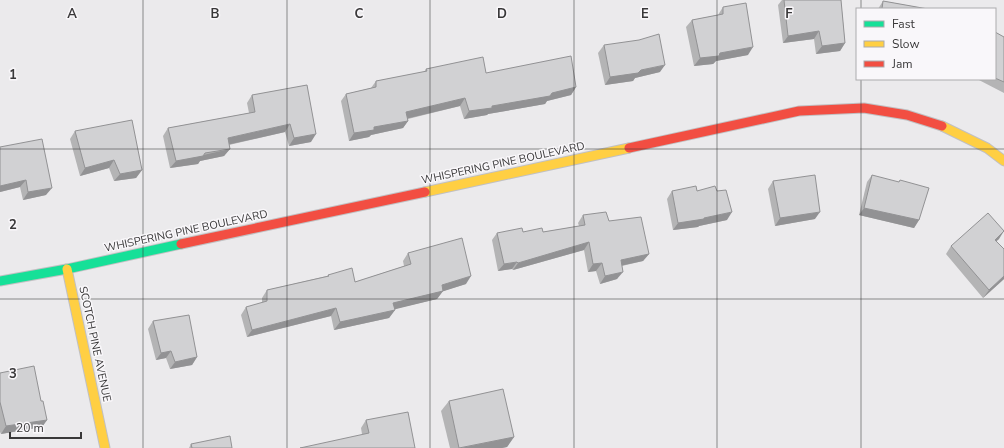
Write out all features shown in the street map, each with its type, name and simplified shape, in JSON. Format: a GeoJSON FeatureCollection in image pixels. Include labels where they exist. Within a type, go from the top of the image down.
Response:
{"type":"FeatureCollection","features":[{"type":"Feature","properties":{"kind":"street","name":"WHISPERING PINE BOULEVARD"},"geometry":{"type":"LineString","coordinates":[[0,281],[67,269],[799,111],[864,108],[907,115],[946,127],[986,148],[1004,161]]}},
{"type":"Feature","properties":{"kind":"street","name":"SCOTCH PINE AVENUE"},"geometry":{"type":"LineString","coordinates":[[67,269],[105,448]]}},
{"type":"Feature","properties":{"kind":"building"},"geometry":{"type":"Polygon","coordinates":[[[784,0],[841,0],[845,43],[822,46],[819,31],[788,36],[784,0]]]}},
{"type":"Feature","properties":{"kind":"building"},"geometry":{"type":"Polygon","coordinates":[[[883,1],[922,8],[882,8],[883,1]]]}},
{"type":"Feature","properties":{"kind":"building"},"geometry":{"type":"Polygon","coordinates":[[[746,3],[753,47],[720,53],[719,56],[700,58],[692,20],[723,14],[723,7],[746,3]]]}},
{"type":"Feature","properties":{"kind":"building"},"geometry":{"type":"Polygon","coordinates":[[[996,33],[1004,37],[1004,82],[996,78],[996,33]]]}},
{"type":"Feature","properties":{"kind":"building"},"geometry":{"type":"Polygon","coordinates":[[[659,34],[665,65],[641,70],[638,73],[610,77],[604,45],[639,40],[659,34]]]}},
{"type":"Feature","properties":{"kind":"building"},"geometry":{"type":"Polygon","coordinates":[[[571,56],[576,87],[552,93],[550,96],[492,106],[492,108],[469,111],[465,98],[406,112],[408,121],[374,127],[374,130],[354,133],[346,94],[376,87],[376,81],[427,71],[426,69],[483,57],[486,73],[571,56]]]}},
{"type":"Feature","properties":{"kind":"building"},"geometry":{"type":"Polygon","coordinates":[[[307,85],[316,134],[294,138],[290,124],[228,138],[230,149],[205,153],[203,156],[176,161],[168,128],[255,112],[252,95],[307,85]]]}},
{"type":"Feature","properties":{"kind":"building"},"geometry":{"type":"Polygon","coordinates":[[[132,120],[142,170],[120,174],[114,160],[85,168],[75,131],[132,120]]]}},
{"type":"Feature","properties":{"kind":"building"},"geometry":{"type":"Polygon","coordinates":[[[42,139],[52,188],[28,192],[26,180],[0,186],[0,147],[42,139]]]}},
{"type":"Feature","properties":{"kind":"building"},"geometry":{"type":"Polygon","coordinates":[[[815,175],[820,212],[780,218],[773,181],[815,175]]]}},
{"type":"Feature","properties":{"kind":"building"},"geometry":{"type":"Polygon","coordinates":[[[872,175],[899,182],[900,180],[929,188],[919,220],[864,208],[872,175]]]}},
{"type":"Feature","properties":{"kind":"building"},"geometry":{"type":"Polygon","coordinates":[[[696,186],[697,191],[715,186],[717,191],[726,190],[732,212],[704,219],[678,223],[672,191],[696,186]]]}},
{"type":"Feature","properties":{"kind":"building"},"geometry":{"type":"Polygon","coordinates":[[[606,212],[609,221],[641,217],[649,254],[621,260],[623,272],[605,276],[602,263],[593,264],[589,242],[518,263],[504,264],[497,233],[522,228],[523,232],[542,228],[543,232],[585,225],[583,215],[606,212]]]}},
{"type":"Feature","properties":{"kind":"building"},"geometry":{"type":"Polygon","coordinates":[[[988,213],[1004,231],[995,240],[1004,249],[1004,276],[989,290],[951,246],[988,213]]]}},
{"type":"Feature","properties":{"kind":"building"},"geometry":{"type":"Polygon","coordinates":[[[462,238],[471,276],[442,285],[443,291],[393,303],[395,310],[340,322],[336,308],[252,330],[246,307],[267,301],[267,290],[329,276],[328,275],[352,268],[355,282],[411,264],[408,253],[462,238]]]}},
{"type":"Feature","properties":{"kind":"building"},"geometry":{"type":"Polygon","coordinates":[[[189,315],[197,357],[175,362],[171,351],[161,353],[153,321],[189,315]]]}},
{"type":"Feature","properties":{"kind":"building"},"geometry":{"type":"Polygon","coordinates":[[[34,366],[41,401],[43,401],[47,420],[6,426],[0,402],[0,373],[34,366]]]}},
{"type":"Feature","properties":{"kind":"building"},"geometry":{"type":"Polygon","coordinates":[[[503,389],[514,437],[459,448],[449,401],[503,389]]]}},
{"type":"Feature","properties":{"kind":"building"},"geometry":{"type":"Polygon","coordinates":[[[408,412],[415,448],[300,448],[369,433],[366,420],[408,412]]]}},
{"type":"Feature","properties":{"kind":"building"},"geometry":{"type":"Polygon","coordinates":[[[230,436],[232,448],[192,448],[191,444],[230,436]]]}},
{"type":"Feature","properties":{"kind":"traffic: fast"},"geometry":{"type":"LineString","coordinates":[[0,281],[67,269],[181,244]]}},
{"type":"Feature","properties":{"kind":"traffic: slow"},"geometry":{"type":"LineString","coordinates":[[942,126],[987,148],[1004,161]]}},
{"type":"Feature","properties":{"kind":"traffic: slow"},"geometry":{"type":"LineString","coordinates":[[425,192],[629,148]]}},
{"type":"Feature","properties":{"kind":"traffic: slow"},"geometry":{"type":"LineString","coordinates":[[67,269],[105,448]]}},
{"type":"Feature","properties":{"kind":"traffic: jam"},"geometry":{"type":"LineString","coordinates":[[629,148],[799,111],[864,108],[907,115],[942,126]]}},
{"type":"Feature","properties":{"kind":"traffic: jam"},"geometry":{"type":"LineString","coordinates":[[181,244],[425,192]]}}]}
